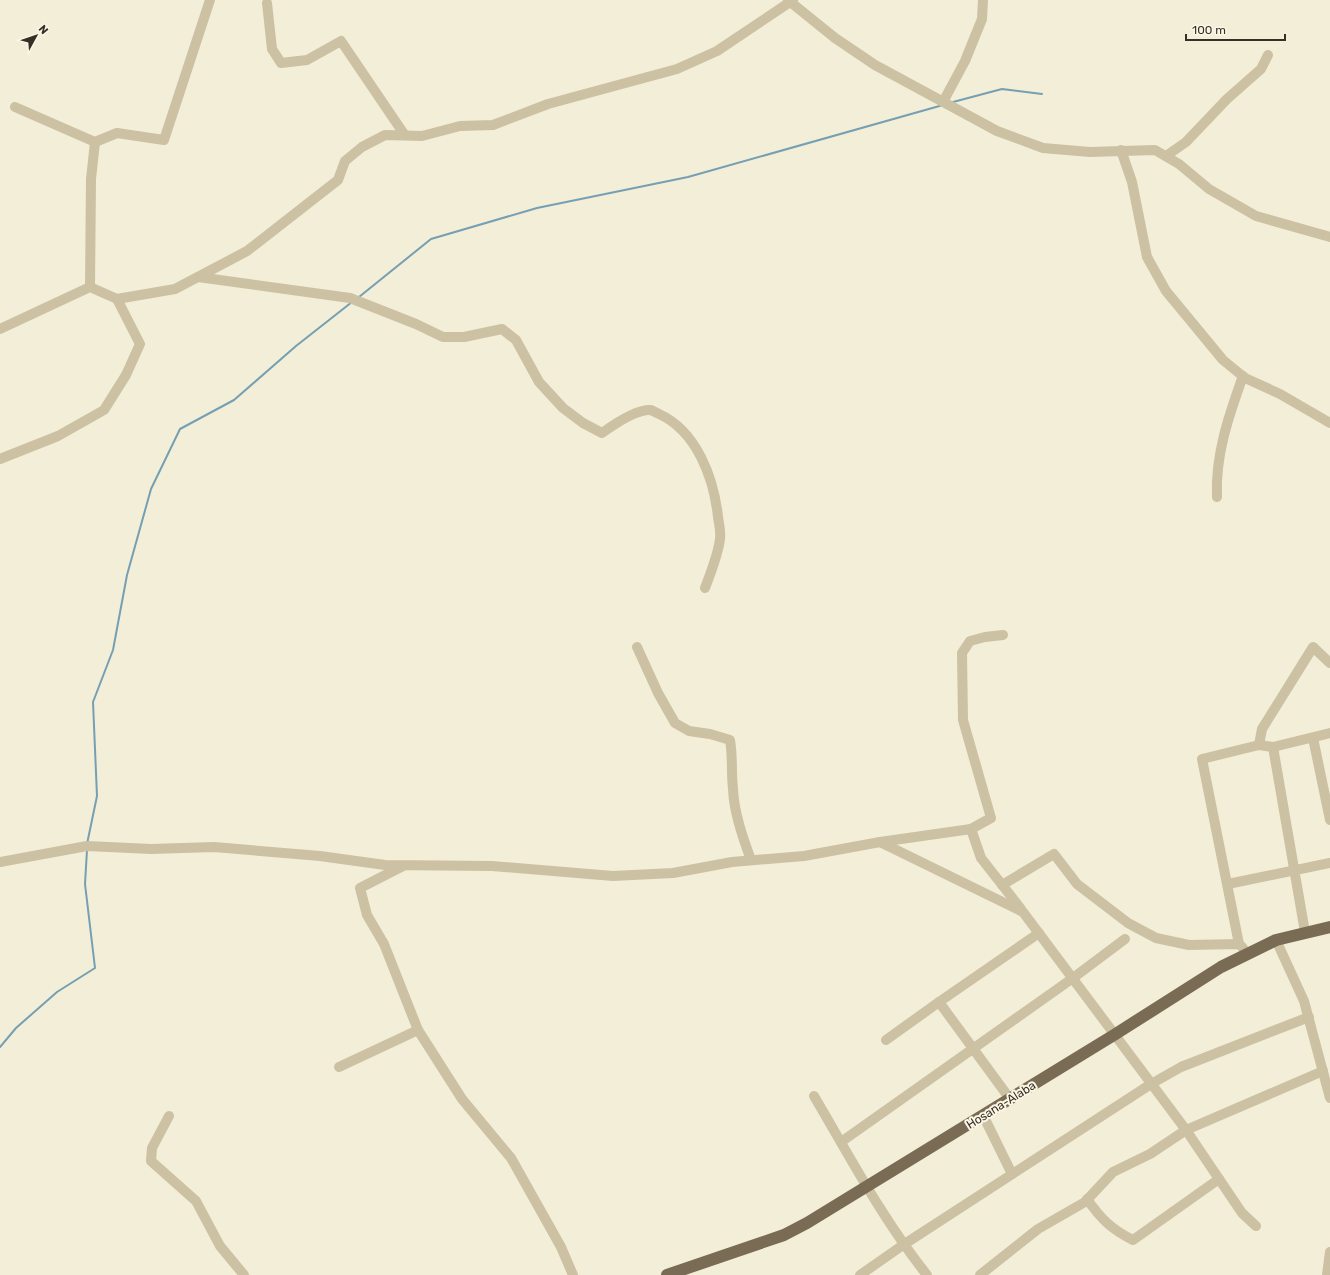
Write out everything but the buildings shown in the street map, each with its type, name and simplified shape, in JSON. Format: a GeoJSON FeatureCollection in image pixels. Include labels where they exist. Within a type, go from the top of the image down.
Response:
{"type":"FeatureCollection","features":[{"type":"Feature","properties":{"kind":"main road","name":"Hosana-Alaba"},"geometry":{"type":"LineString","coordinates":[[667,1275],[784,1235],[807,1224],[1114,1035],[1221,967],[1276,940],[1330,927]]}},
{"type":"Feature","properties":{"kind":"street"},"geometry":{"type":"LineString","coordinates":[[15,107],[95,142],[117,133],[164,140],[210,0]]}},
{"type":"Feature","properties":{"kind":"street"},"geometry":{"type":"LineString","coordinates":[[943,102],[965,61],[982,19],[983,4],[974,0]]}},
{"type":"Feature","properties":{"kind":"street"},"geometry":{"type":"LineString","coordinates":[[0,329],[90,287],[117,299],[175,289],[247,251],[338,180],[345,161],[362,147],[385,135],[404,134],[422,136],[460,126],[493,125],[548,104],[677,69],[717,51],[790,1],[835,38],[875,65],[997,131],[1043,148],[1090,152],[1155,150],[1180,164],[1209,189],[1256,216],[1330,237]]}},
{"type":"Feature","properties":{"kind":"street"},"geometry":{"type":"LineString","coordinates":[[267,3],[272,49],[282,63],[307,60],[342,41],[404,134]]}},
{"type":"Feature","properties":{"kind":"street"},"geometry":{"type":"LineString","coordinates":[[1166,156],[1186,142],[1227,99],[1261,69],[1268,55]]}},
{"type":"Feature","properties":{"kind":"street"},"geometry":{"type":"LineString","coordinates":[[90,287],[91,179],[95,142]]}},
{"type":"Feature","properties":{"kind":"street"},"geometry":{"type":"LineString","coordinates":[[1121,150],[1132,182],[1147,257],[1166,291],[1194,327],[1223,360],[1243,376],[1280,394],[1330,424]]}},
{"type":"Feature","properties":{"kind":"street"},"geometry":{"type":"LineString","coordinates":[[198,277],[350,298],[416,324],[443,337],[464,337],[502,329],[516,340],[540,382],[563,408],[583,423],[602,433],[617,422],[637,413],[651,410],[670,419],[687,435],[697,450],[709,476],[717,507],[721,538],[714,566],[705,588]]}},
{"type":"Feature","properties":{"kind":"street"},"geometry":{"type":"LineString","coordinates":[[0,459],[58,436],[104,410],[126,375],[140,344],[117,299]]}},
{"type":"Feature","properties":{"kind":"street"},"geometry":{"type":"LineString","coordinates":[[1217,497],[1216,478],[1227,422],[1243,376]]}},
{"type":"Feature","properties":{"kind":"street"},"geometry":{"type":"LineString","coordinates":[[0,862],[87,846],[151,849],[214,847],[320,856],[384,865],[492,866],[612,876],[673,873],[732,862],[804,856],[880,842],[971,829],[991,818],[963,720],[962,653],[970,641],[985,637],[1003,635]]}},
{"type":"Feature","properties":{"kind":"street"},"geometry":{"type":"LineString","coordinates":[[637,647],[658,693],[675,723],[689,731],[710,734],[730,740],[733,755],[733,790],[742,835],[751,860]]}},
{"type":"Feature","properties":{"kind":"street"},"geometry":{"type":"LineString","coordinates":[[1259,745],[1262,729],[1313,647],[1330,663]]}},
{"type":"Feature","properties":{"kind":"street"},"geometry":{"type":"LineString","coordinates":[[1248,954],[1239,944],[1202,759],[1259,745],[1273,747],[1330,733]]}},
{"type":"Feature","properties":{"kind":"street"},"geometry":{"type":"LineString","coordinates":[[1312,738],[1330,820]]}},
{"type":"Feature","properties":{"kind":"street"},"geometry":{"type":"LineString","coordinates":[[1273,747],[1305,932]]}},
{"type":"Feature","properties":{"kind":"street"},"geometry":{"type":"LineString","coordinates":[[971,829],[981,858],[1073,978],[1186,1130],[1242,1213],[1256,1226]]}},
{"type":"Feature","properties":{"kind":"street"},"geometry":{"type":"LineString","coordinates":[[880,842],[1023,912]]}},
{"type":"Feature","properties":{"kind":"street"},"geometry":{"type":"LineString","coordinates":[[1002,885],[1054,854],[1077,884],[1128,923],[1156,938],[1189,945],[1239,944]]}},
{"type":"Feature","properties":{"kind":"street"},"geometry":{"type":"LineString","coordinates":[[1228,884],[1330,863]]}},
{"type":"Feature","properties":{"kind":"street"},"geometry":{"type":"LineString","coordinates":[[405,866],[360,888],[366,914],[384,944],[418,1030],[462,1099],[511,1158],[561,1247],[573,1275]]}},
{"type":"Feature","properties":{"kind":"street"},"geometry":{"type":"LineString","coordinates":[[886,1040],[1039,933]]}},
{"type":"Feature","properties":{"kind":"street"},"geometry":{"type":"LineString","coordinates":[[840,1142],[1125,940]]}},
{"type":"Feature","properties":{"kind":"street"},"geometry":{"type":"LineString","coordinates":[[1276,940],[1304,1001],[1330,1098]]}},
{"type":"Feature","properties":{"kind":"street"},"geometry":{"type":"LineString","coordinates":[[939,1002],[1010,1098]]}},
{"type":"Feature","properties":{"kind":"street"},"geometry":{"type":"LineString","coordinates":[[860,1275],[903,1245],[1151,1084],[1181,1067],[1309,1017]]}},
{"type":"Feature","properties":{"kind":"street"},"geometry":{"type":"LineString","coordinates":[[339,1067],[418,1030]]}},
{"type":"Feature","properties":{"kind":"street"},"geometry":{"type":"LineString","coordinates":[[980,1275],[1038,1229],[1087,1199],[1113,1172],[1150,1154],[1186,1130],[1323,1071]]}},
{"type":"Feature","properties":{"kind":"street"},"geometry":{"type":"LineString","coordinates":[[814,1096],[866,1187],[903,1245],[928,1275]]}},
{"type":"Feature","properties":{"kind":"street"},"geometry":{"type":"LineString","coordinates":[[983,1115],[1012,1174]]}},
{"type":"Feature","properties":{"kind":"street"},"geometry":{"type":"LineString","coordinates":[[169,1116],[152,1148],[151,1161],[196,1201],[220,1246],[244,1275]]}},
{"type":"Feature","properties":{"kind":"street"},"geometry":{"type":"LineString","coordinates":[[1087,1199],[1097,1213],[1116,1231],[1133,1240],[1219,1179]]}},
{"type":"Feature","properties":{"kind":"street"},"geometry":{"type":"LineString","coordinates":[[1327,1275],[1330,1252]]}},
{"type":"Feature","properties":{"kind":"waterway"},"geometry":{"type":"LineString","coordinates":[[953,102],[1002,89],[1042,94]]}},
{"type":"Feature","properties":{"kind":"waterway"},"geometry":{"type":"LineString","coordinates":[[359,297],[431,239],[537,208],[688,177],[943,105]]}},
{"type":"Feature","properties":{"kind":"waterway"},"geometry":{"type":"LineString","coordinates":[[87,844],[97,796],[93,702],[113,650],[127,575],[151,489],[180,429],[234,400],[296,346],[352,302]]}},
{"type":"Feature","properties":{"kind":"waterway"},"geometry":{"type":"LineString","coordinates":[[0,1047],[16,1028],[57,992],[95,968],[85,884],[87,850]]}}]}
